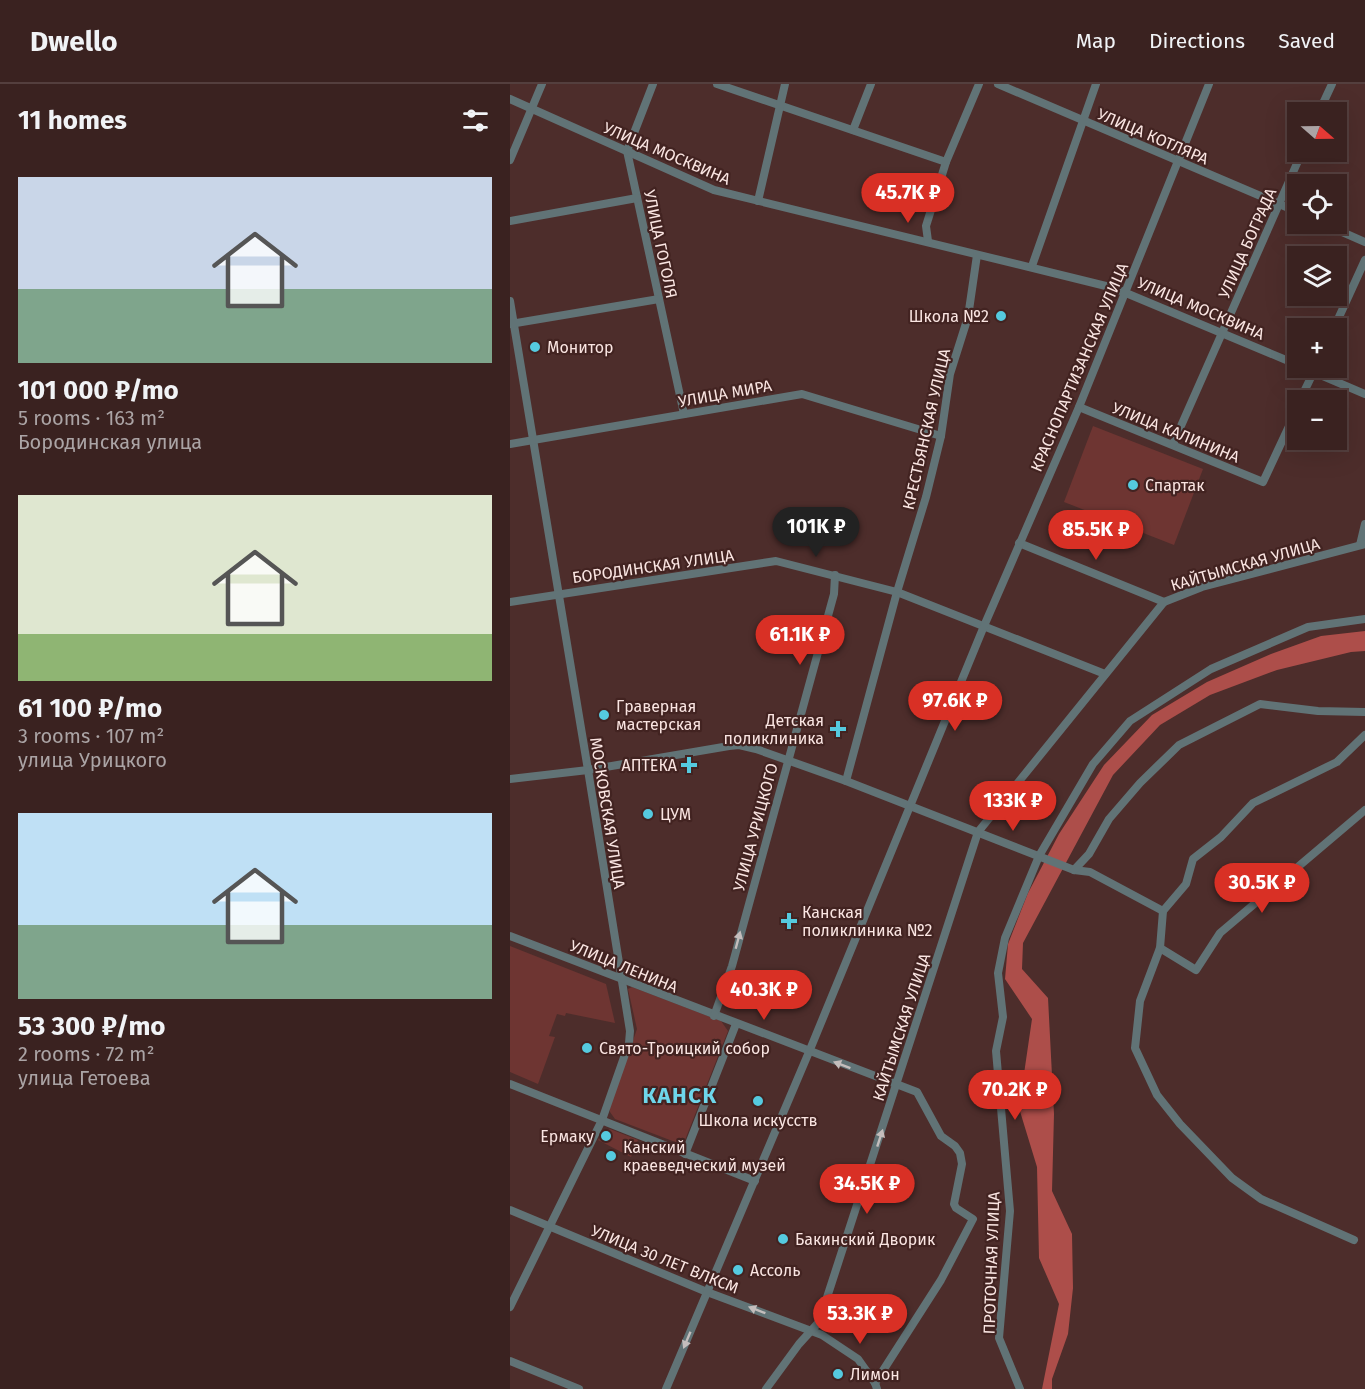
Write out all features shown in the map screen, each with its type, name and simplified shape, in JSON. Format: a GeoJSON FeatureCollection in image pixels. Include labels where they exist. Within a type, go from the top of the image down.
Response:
{"type":"FeatureCollection","features":[{"type":"Feature","properties":{"kind":"street"},"geometry":{"type":"LineString","coordinates":[[510,160],[542,84]]}},
{"type":"Feature","properties":{"kind":"street"},"geometry":{"type":"LineString","coordinates":[[627,151],[653,84]]}},
{"type":"Feature","properties":{"kind":"street"},"geometry":{"type":"LineString","coordinates":[[717,84],[946,162]]}},
{"type":"Feature","properties":{"kind":"street"},"geometry":{"type":"LineString","coordinates":[[758,201],[785,84]]}},
{"type":"Feature","properties":{"kind":"street"},"geometry":{"type":"LineString","coordinates":[[853,130],[871,84]]}},
{"type":"Feature","properties":{"kind":"street"},"geometry":{"type":"LineString","coordinates":[[928,242],[926,226],[946,162],[979,84]]}},
{"type":"Feature","properties":{"kind":"street","name":"УЛИЦА КОТЛЯРА"},"geometry":{"type":"LineString","coordinates":[[998,84],[1287,207]]}},
{"type":"Feature","properties":{"kind":"street"},"geometry":{"type":"LineString","coordinates":[[1032,266],[1096,84]]}},
{"type":"Feature","properties":{"kind":"street","name":"КРАСНОПАРТИЗАНСКАЯ УЛИЦА"},"geometry":{"type":"LineString","coordinates":[[666,1389],[809,1052],[984,626],[1079,407],[1209,84]]}},
{"type":"Feature","properties":{"kind":"street"},"geometry":{"type":"LineString","coordinates":[[1324,102],[1332,84]]}},
{"type":"Feature","properties":{"kind":"street","name":"УЛИЦА МОСКВИНА"},"geometry":{"type":"LineString","coordinates":[[510,99],[714,190],[977,255],[1032,266],[1125,291],[1287,360]]}},
{"type":"Feature","properties":{"kind":"street","name":"УЛИЦА ГОГОЛЯ"},"geometry":{"type":"LineString","coordinates":[[627,151],[684,414]]}},
{"type":"Feature","properties":{"kind":"street","name":"УЛИЦА БОГРАДА"},"geometry":{"type":"LineString","coordinates":[[1173,444],[1298,162]]}},
{"type":"Feature","properties":{"kind":"street"},"geometry":{"type":"LineString","coordinates":[[510,221],[637,198]]}},
{"type":"Feature","properties":{"kind":"street"},"geometry":{"type":"LineString","coordinates":[[1347,234],[1365,242]]}},
{"type":"Feature","properties":{"kind":"street","name":"КРЕСТЬЯНСКАЯ УЛИЦА"},"geometry":{"type":"LineString","coordinates":[[846,781],[897,592],[927,497],[941,436],[950,374],[968,317],[977,255]]}},
{"type":"Feature","properties":{"kind":"street"},"geometry":{"type":"LineString","coordinates":[[1339,318],[1365,260]]}},
{"type":"Feature","properties":{"kind":"street"},"geometry":{"type":"LineString","coordinates":[[512,324],[659,299]]}},
{"type":"Feature","properties":{"kind":"street","name":"МОСКОВСКАЯ УЛИЦА"},"geometry":{"type":"LineString","coordinates":[[510,301],[630,1031],[629,1043],[602,1120],[510,1307]]}},
{"type":"Feature","properties":{"kind":"street"},"geometry":{"type":"LineString","coordinates":[[1332,378],[1365,394]]}},
{"type":"Feature","properties":{"kind":"street","name":"УЛИЦА МИРА"},"geometry":{"type":"LineString","coordinates":[[510,444],[802,394],[941,436]]}},
{"type":"Feature","properties":{"kind":"street","name":"УЛИЦА КАЛИНИНА"},"geometry":{"type":"LineString","coordinates":[[1079,407],[1263,482],[1287,431]]}},
{"type":"Feature","properties":{"kind":"street"},"geometry":{"type":"LineString","coordinates":[[1362,544],[1365,524]]}},
{"type":"Feature","properties":{"kind":"street"},"geometry":{"type":"LineString","coordinates":[[1019,543],[1164,602]]}},
{"type":"Feature","properties":{"kind":"street","name":"КАЙТЫМСКАЯ УЛИЦА"},"geometry":{"type":"LineString","coordinates":[[766,1389],[799,1344],[819,1322],[978,831],[1164,602],[1202,586],[1362,544]]}},
{"type":"Feature","properties":{"kind":"street","name":"БОРОДИНСКАЯ УЛИЦА"},"geometry":{"type":"LineString","coordinates":[[510,602],[776,561],[897,592],[1105,674]]}},
{"type":"Feature","properties":{"kind":"street","name":"УЛИЦА УРИЦКОГО"},"geometry":{"type":"LineString","coordinates":[[714,1016],[732,966],[834,594],[835,575]]}},
{"type":"Feature","properties":{"kind":"street","name":"ПРОТОЧНАЯ УЛИЦА"},"geometry":{"type":"LineString","coordinates":[[1020,1389],[999,1338],[1010,1211],[996,1051],[1002,1017],[998,974],[1005,938],[1039,856],[1093,764],[1130,721],[1211,669],[1308,627],[1365,619]]}},
{"type":"Feature","properties":{"kind":"street"},"geometry":{"type":"LineString","coordinates":[[1074,870],[1089,854],[1109,819],[1140,783],[1179,745],[1260,704],[1318,711],[1365,712]]}},
{"type":"Feature","properties":{"kind":"street"},"geometry":{"type":"LineString","coordinates":[[1354,1240],[1261,1199],[1232,1178],[1180,1124],[1157,1095],[1134,1048],[1140,1001],[1160,948],[1163,910],[1186,884],[1193,859],[1221,837],[1252,803],[1338,762],[1365,735]]}},
{"type":"Feature","properties":{"kind":"street"},"geometry":{"type":"LineString","coordinates":[[510,779],[588,770],[739,746],[756,748],[978,831],[1074,870],[1090,872],[1163,910]]}},
{"type":"Feature","properties":{"kind":"street"},"geometry":{"type":"LineString","coordinates":[[1160,948],[1196,970],[1220,933],[1365,810]]}},
{"type":"Feature","properties":{"kind":"street","name":"УЛИЦА ЛЕНИНА"},"geometry":{"type":"LineString","coordinates":[[510,936],[609,973],[622,981],[917,1092],[940,1136],[958,1149],[962,1158],[954,1204],[956,1208],[973,1219],[941,1280],[876,1386]]}},
{"type":"Feature","properties":{"kind":"street"},"geometry":{"type":"LineString","coordinates":[[685,1154],[736,1024]]}},
{"type":"Feature","properties":{"kind":"street"},"geometry":{"type":"LineString","coordinates":[[510,1084],[755,1181]]}},
{"type":"Feature","properties":{"kind":"street","name":"УЛИЦА 30 ЛЕТ ВЛКСМ"},"geometry":{"type":"LineString","coordinates":[[510,1210],[707,1292],[811,1330],[836,1343],[858,1359],[876,1386]]}},
{"type":"Feature","properties":{"kind":"street"},"geometry":{"type":"LineString","coordinates":[[510,1361],[579,1389]]}},
{"type":"Feature","properties":{"kind":"shaded area","name":"Спартак"},"geometry":{"type":"Polygon","coordinates":[[[1093,426],[1203,469],[1174,545],[1064,502],[1093,426]]]}},
{"type":"Feature","properties":{"kind":"shaded area"},"geometry":{"type":"Polygon","coordinates":[[[1365,631],[1365,651],[1351,652],[1277,670],[1210,695],[1160,725],[1113,775],[1023,943],[1022,969],[1048,998],[1054,1114],[1052,1191],[1072,1234],[1073,1288],[1068,1334],[1052,1379],[1052,1389],[1042,1389],[1059,1304],[1039,1258],[1037,1167],[1019,1108],[1032,1019],[1005,979],[1008,944],[1028,893],[1059,834],[1104,765],[1152,715],[1207,682],[1271,654],[1321,636],[1365,631]]]}},
{"type":"Feature","properties":{"kind":"shaded area"},"geometry":{"type":"Polygon","coordinates":[[[510,946],[606,984],[615,1023],[566,1013],[565,1016],[557,1014],[549,1036],[555,1037],[538,1084],[510,1072],[510,946]]]}},
{"type":"Feature","properties":{"kind":"shaded area"},"geometry":{"type":"Polygon","coordinates":[[[632,987],[721,1021],[728,1031],[683,1145],[615,1119],[610,1112],[610,1106],[637,1029],[628,989],[632,987]]]}},
{"type":"Feature","properties":{"kind":"shaded area"},"geometry":{"type":"Polygon","coordinates":[[[610,1129],[638,1140],[631,1157],[598,1140],[603,1132],[610,1129]]]}},
{"type":"Feature","properties":{"kind":"place","name":"Школа №2"},"geometry":{"type":"Point","coordinates":[1001,316]}},
{"type":"Feature","properties":{"kind":"place","name":"Монитор"},"geometry":{"type":"Point","coordinates":[535,347]}},
{"type":"Feature","properties":{"kind":"place","name":"Спартак"},"geometry":{"type":"Point","coordinates":[1133,485]}},
{"type":"Feature","properties":{"kind":"place","name":"Граверная мастерская"},"geometry":{"type":"Point","coordinates":[604,715]}},
{"type":"Feature","properties":{"kind":"place","name":"Детская поликлиника"},"geometry":{"type":"Point","coordinates":[838,729]}},
{"type":"Feature","properties":{"kind":"place","name":"АПТЕКА"},"geometry":{"type":"Point","coordinates":[689,765]}},
{"type":"Feature","properties":{"kind":"place","name":"ЦУМ"},"geometry":{"type":"Point","coordinates":[648,814]}},
{"type":"Feature","properties":{"kind":"place","name":"Канская поликлиника №2"},"geometry":{"type":"Point","coordinates":[789,921]}},
{"type":"Feature","properties":{"kind":"place","name":"Свято-Троицкий собор"},"geometry":{"type":"Point","coordinates":[587,1048]}},
{"type":"Feature","properties":{"kind":"place","name":"Школа искусств"},"geometry":{"type":"Point","coordinates":[758,1101]}},
{"type":"Feature","properties":{"kind":"place","name":"Ермаку"},"geometry":{"type":"Point","coordinates":[606,1136]}},
{"type":"Feature","properties":{"kind":"place","name":"Канский краеведческий музей"},"geometry":{"type":"Point","coordinates":[611,1156]}},
{"type":"Feature","properties":{"kind":"place","name":"Бакинский Дворик"},"geometry":{"type":"Point","coordinates":[783,1239]}},
{"type":"Feature","properties":{"kind":"place","name":"Ассоль"},"geometry":{"type":"Point","coordinates":[738,1270]}},
{"type":"Feature","properties":{"kind":"place","name":"Лимон"},"geometry":{"type":"Point","coordinates":[838,1374]}},
{"type":"Feature","properties":{"kind":"district","name":"КАНСК"},"geometry":{"type":"Point","coordinates":[680,1095]}}]}
